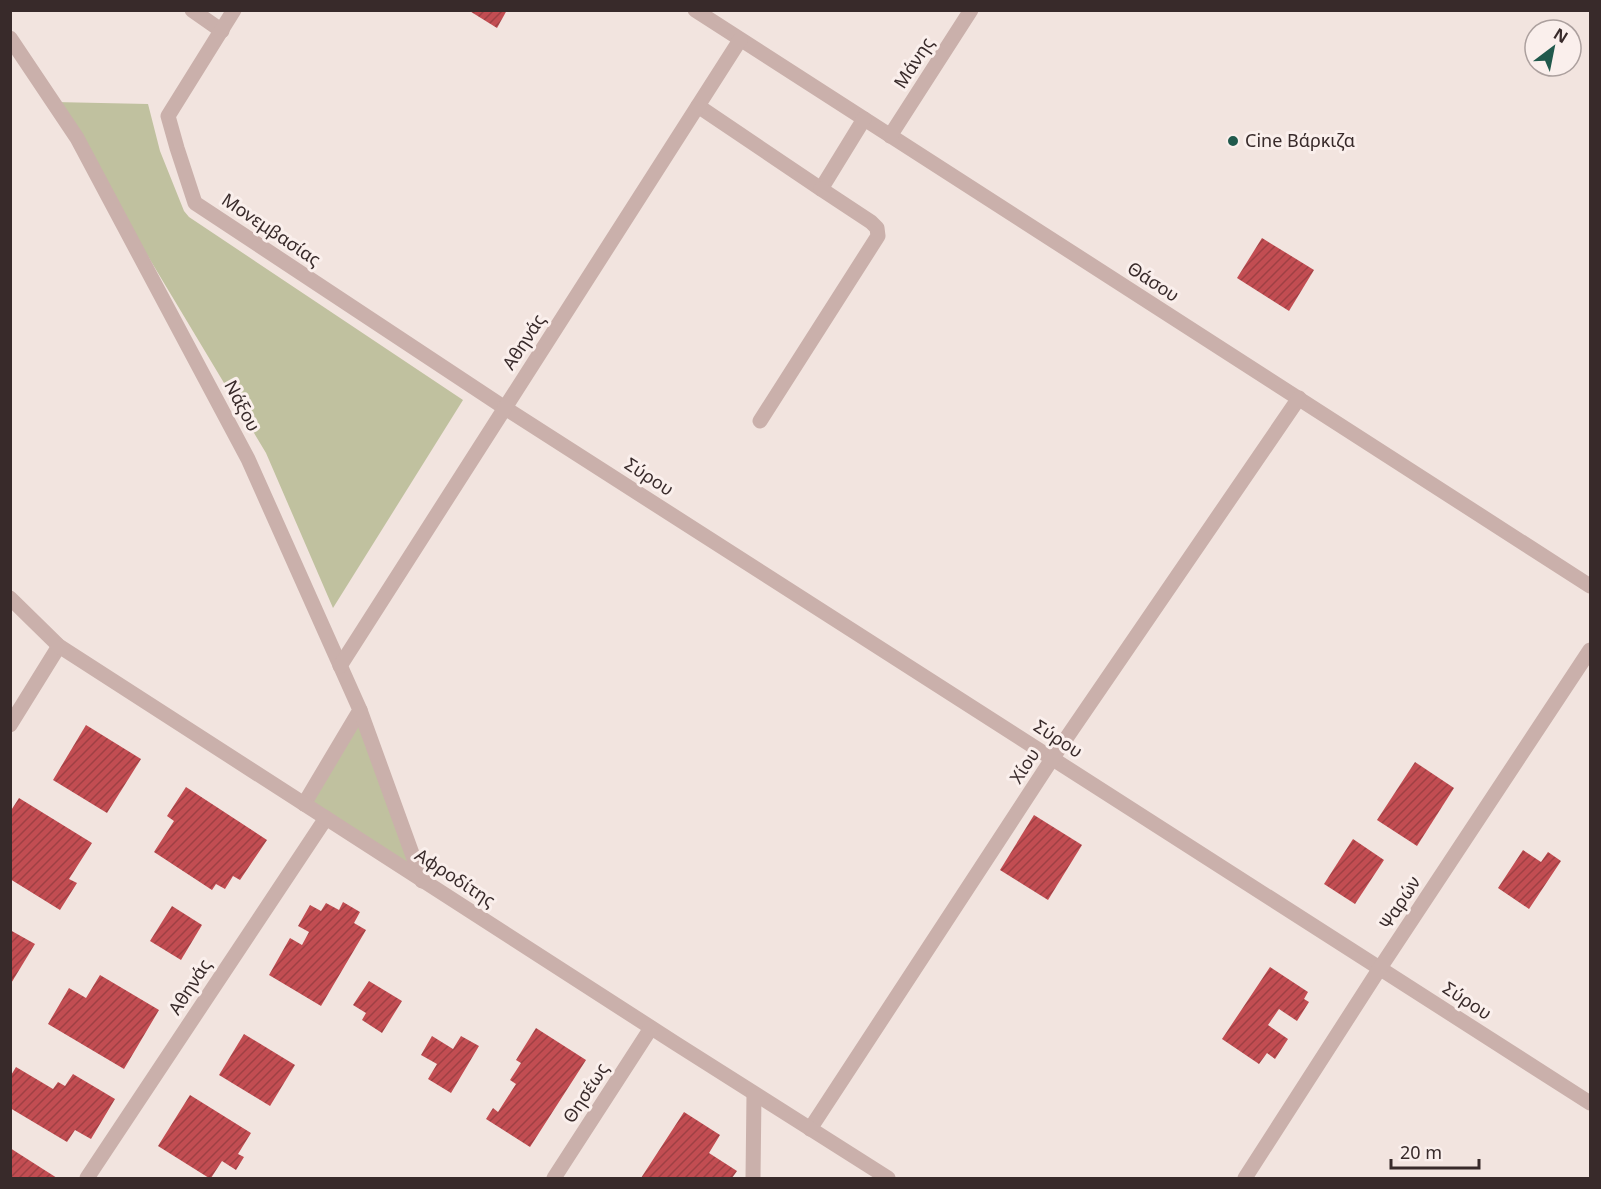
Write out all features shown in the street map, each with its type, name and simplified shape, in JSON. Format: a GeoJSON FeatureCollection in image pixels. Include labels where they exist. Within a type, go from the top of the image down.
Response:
{"type":"FeatureCollection","features":[{"type":"Feature","properties":{"kind":"street"},"geometry":{"type":"LineString","coordinates":[[192,10],[222,31]]}},
{"type":"Feature","properties":{"kind":"street","name":"Movεμβασίας"},"geometry":{"type":"LineString","coordinates":[[234,10],[168,116],[195,203],[504,408]]}},
{"type":"Feature","properties":{"kind":"street","name":"Θάσου"},"geometry":{"type":"LineString","coordinates":[[694,10],[1590,586]]}},
{"type":"Feature","properties":{"kind":"street","name":"Μάνης"},"geometry":{"type":"LineString","coordinates":[[890,136],[971,10]]}},
{"type":"Feature","properties":{"kind":"street","name":"Νάξου"},"geometry":{"type":"LineString","coordinates":[[10,38],[77,138],[248,459],[360,710],[422,881]]}},
{"type":"Feature","properties":{"kind":"street","name":"Αθηνάς"},"geometry":{"type":"LineString","coordinates":[[340,666],[740,40]]}},
{"type":"Feature","properties":{"kind":"street"},"geometry":{"type":"LineString","coordinates":[[698,106],[877,228],[878,236],[760,421]]}},
{"type":"Feature","properties":{"kind":"street"},"geometry":{"type":"LineString","coordinates":[[821,189],[864,119]]}},
{"type":"Feature","properties":{"kind":"street","name":"Χίου"},"geometry":{"type":"LineString","coordinates":[[810,1129],[1052,759],[1299,398]]}},
{"type":"Feature","properties":{"kind":"street","name":"Σύρου"},"geometry":{"type":"LineString","coordinates":[[504,408],[1590,1103]]}},
{"type":"Feature","properties":{"kind":"street","name":"Αφροδίτης"},"geometry":{"type":"LineString","coordinates":[[10,598],[59,646],[888,1179]]}},
{"type":"Feature","properties":{"kind":"street"},"geometry":{"type":"LineString","coordinates":[[10,725],[59,646]]}},
{"type":"Feature","properties":{"kind":"street","name":"Ψαρών"},"geometry":{"type":"LineString","coordinates":[[1245,1179],[1380,968],[1590,650]]}},
{"type":"Feature","properties":{"kind":"street"},"geometry":{"type":"LineString","coordinates":[[304,804],[360,710]]}},
{"type":"Feature","properties":{"kind":"street","name":"Αθηνάς"},"geometry":{"type":"LineString","coordinates":[[87,1179],[326,818]]}},
{"type":"Feature","properties":{"kind":"street","name":"Θησέως"},"geometry":{"type":"LineString","coordinates":[[555,1179],[651,1028]]}},
{"type":"Feature","properties":{"kind":"street"},"geometry":{"type":"LineString","coordinates":[[753,1179],[754,1094]]}},
{"type":"Feature","properties":{"kind":"green space"},"geometry":{"type":"Polygon","coordinates":[[[54,102],[148,104],[160,151],[184,211],[189,217],[463,400],[333,608],[266,453],[54,102]]]}},
{"type":"Feature","properties":{"kind":"green space"},"geometry":{"type":"Polygon","coordinates":[[[360,710],[422,881],[304,804],[360,710]]]}},
{"type":"Feature","properties":{"kind":"building"},"geometry":{"type":"Polygon","coordinates":[[[468,10],[507,10],[497,28],[468,10]]]}},
{"type":"Feature","properties":{"kind":"building"},"geometry":{"type":"Polygon","coordinates":[[[1262,238],[1314,270],[1289,311],[1237,278],[1262,238]]]}},
{"type":"Feature","properties":{"kind":"building"},"geometry":{"type":"Polygon","coordinates":[[[86,725],[141,759],[107,813],[53,780],[86,725]]]}},
{"type":"Feature","properties":{"kind":"building"},"geometry":{"type":"Polygon","coordinates":[[[1415,762],[1454,788],[1417,846],[1377,820],[1415,762]]]}},
{"type":"Feature","properties":{"kind":"building"},"geometry":{"type":"Polygon","coordinates":[[[186,787],[267,840],[240,880],[233,876],[225,889],[216,884],[212,890],[154,852],[174,821],[167,816],[186,787]]]}},
{"type":"Feature","properties":{"kind":"building"},"geometry":{"type":"Polygon","coordinates":[[[19,798],[92,843],[69,879],[77,883],[60,910],[10,879],[10,812],[19,798]]]}},
{"type":"Feature","properties":{"kind":"building"},"geometry":{"type":"Polygon","coordinates":[[[1034,815],[1082,845],[1048,900],[1000,870],[1034,815]]]}},
{"type":"Feature","properties":{"kind":"building"},"geometry":{"type":"Polygon","coordinates":[[[1353,839],[1384,860],[1355,904],[1324,884],[1353,839]]]}},
{"type":"Feature","properties":{"kind":"building"},"geometry":{"type":"Polygon","coordinates":[[[1523,850],[1541,862],[1548,852],[1561,861],[1529,909],[1498,888],[1523,850]]]}},
{"type":"Feature","properties":{"kind":"building"},"geometry":{"type":"Polygon","coordinates":[[[343,902],[360,912],[354,923],[366,930],[321,1006],[269,975],[290,938],[302,945],[309,932],[298,926],[310,905],[321,911],[326,903],[339,910],[343,902]]]}},
{"type":"Feature","properties":{"kind":"building"},"geometry":{"type":"Polygon","coordinates":[[[172,906],[202,925],[181,960],[150,941],[172,906]]]}},
{"type":"Feature","properties":{"kind":"building"},"geometry":{"type":"Polygon","coordinates":[[[10,930],[35,944],[10,985],[10,930]]]}},
{"type":"Feature","properties":{"kind":"building"},"geometry":{"type":"Polygon","coordinates":[[[1270,967],[1308,992],[1304,999],[1309,1002],[1297,1021],[1279,1009],[1268,1025],[1288,1039],[1275,1059],[1267,1053],[1259,1064],[1222,1039],[1270,967]]]}},
{"type":"Feature","properties":{"kind":"building"},"geometry":{"type":"Polygon","coordinates":[[[100,975],[159,1010],[124,1069],[48,1024],[69,988],[86,998],[100,975]]]}},
{"type":"Feature","properties":{"kind":"building"},"geometry":{"type":"Polygon","coordinates":[[[369,981],[402,1001],[382,1033],[362,1020],[366,1013],[353,1005],[369,981]]]}},
{"type":"Feature","properties":{"kind":"building"},"geometry":{"type":"Polygon","coordinates":[[[536,1028],[586,1060],[530,1147],[486,1119],[493,1108],[498,1112],[516,1084],[510,1080],[521,1063],[516,1060],[536,1028]]]}},
{"type":"Feature","properties":{"kind":"building"},"geometry":{"type":"Polygon","coordinates":[[[244,1034],[295,1065],[270,1106],[219,1075],[244,1034]]]}},
{"type":"Feature","properties":{"kind":"building"},"geometry":{"type":"Polygon","coordinates":[[[432,1036],[453,1049],[461,1036],[479,1046],[451,1093],[428,1079],[437,1064],[421,1055],[432,1036]]]}},
{"type":"Feature","properties":{"kind":"building"},"geometry":{"type":"Polygon","coordinates":[[[16,1067],[53,1089],[58,1082],[65,1086],[73,1074],[115,1099],[91,1139],[75,1130],[67,1142],[10,1108],[10,1077],[16,1067]]]}},
{"type":"Feature","properties":{"kind":"building"},"geometry":{"type":"Polygon","coordinates":[[[190,1095],[251,1133],[238,1154],[244,1157],[236,1170],[222,1161],[209,1178],[158,1146],[190,1095]]]}},
{"type":"Feature","properties":{"kind":"building"},"geometry":{"type":"Polygon","coordinates":[[[684,1112],[720,1135],[709,1153],[737,1171],[732,1178],[641,1178],[684,1112]]]}},
{"type":"Feature","properties":{"kind":"building"},"geometry":{"type":"Polygon","coordinates":[[[10,1148],[57,1178],[10,1178],[10,1148]]]}},
{"type":"Feature","properties":{"kind":"place","name":"Cine Βάρκιζα"},"geometry":{"type":"Point","coordinates":[1233,141]}}]}
